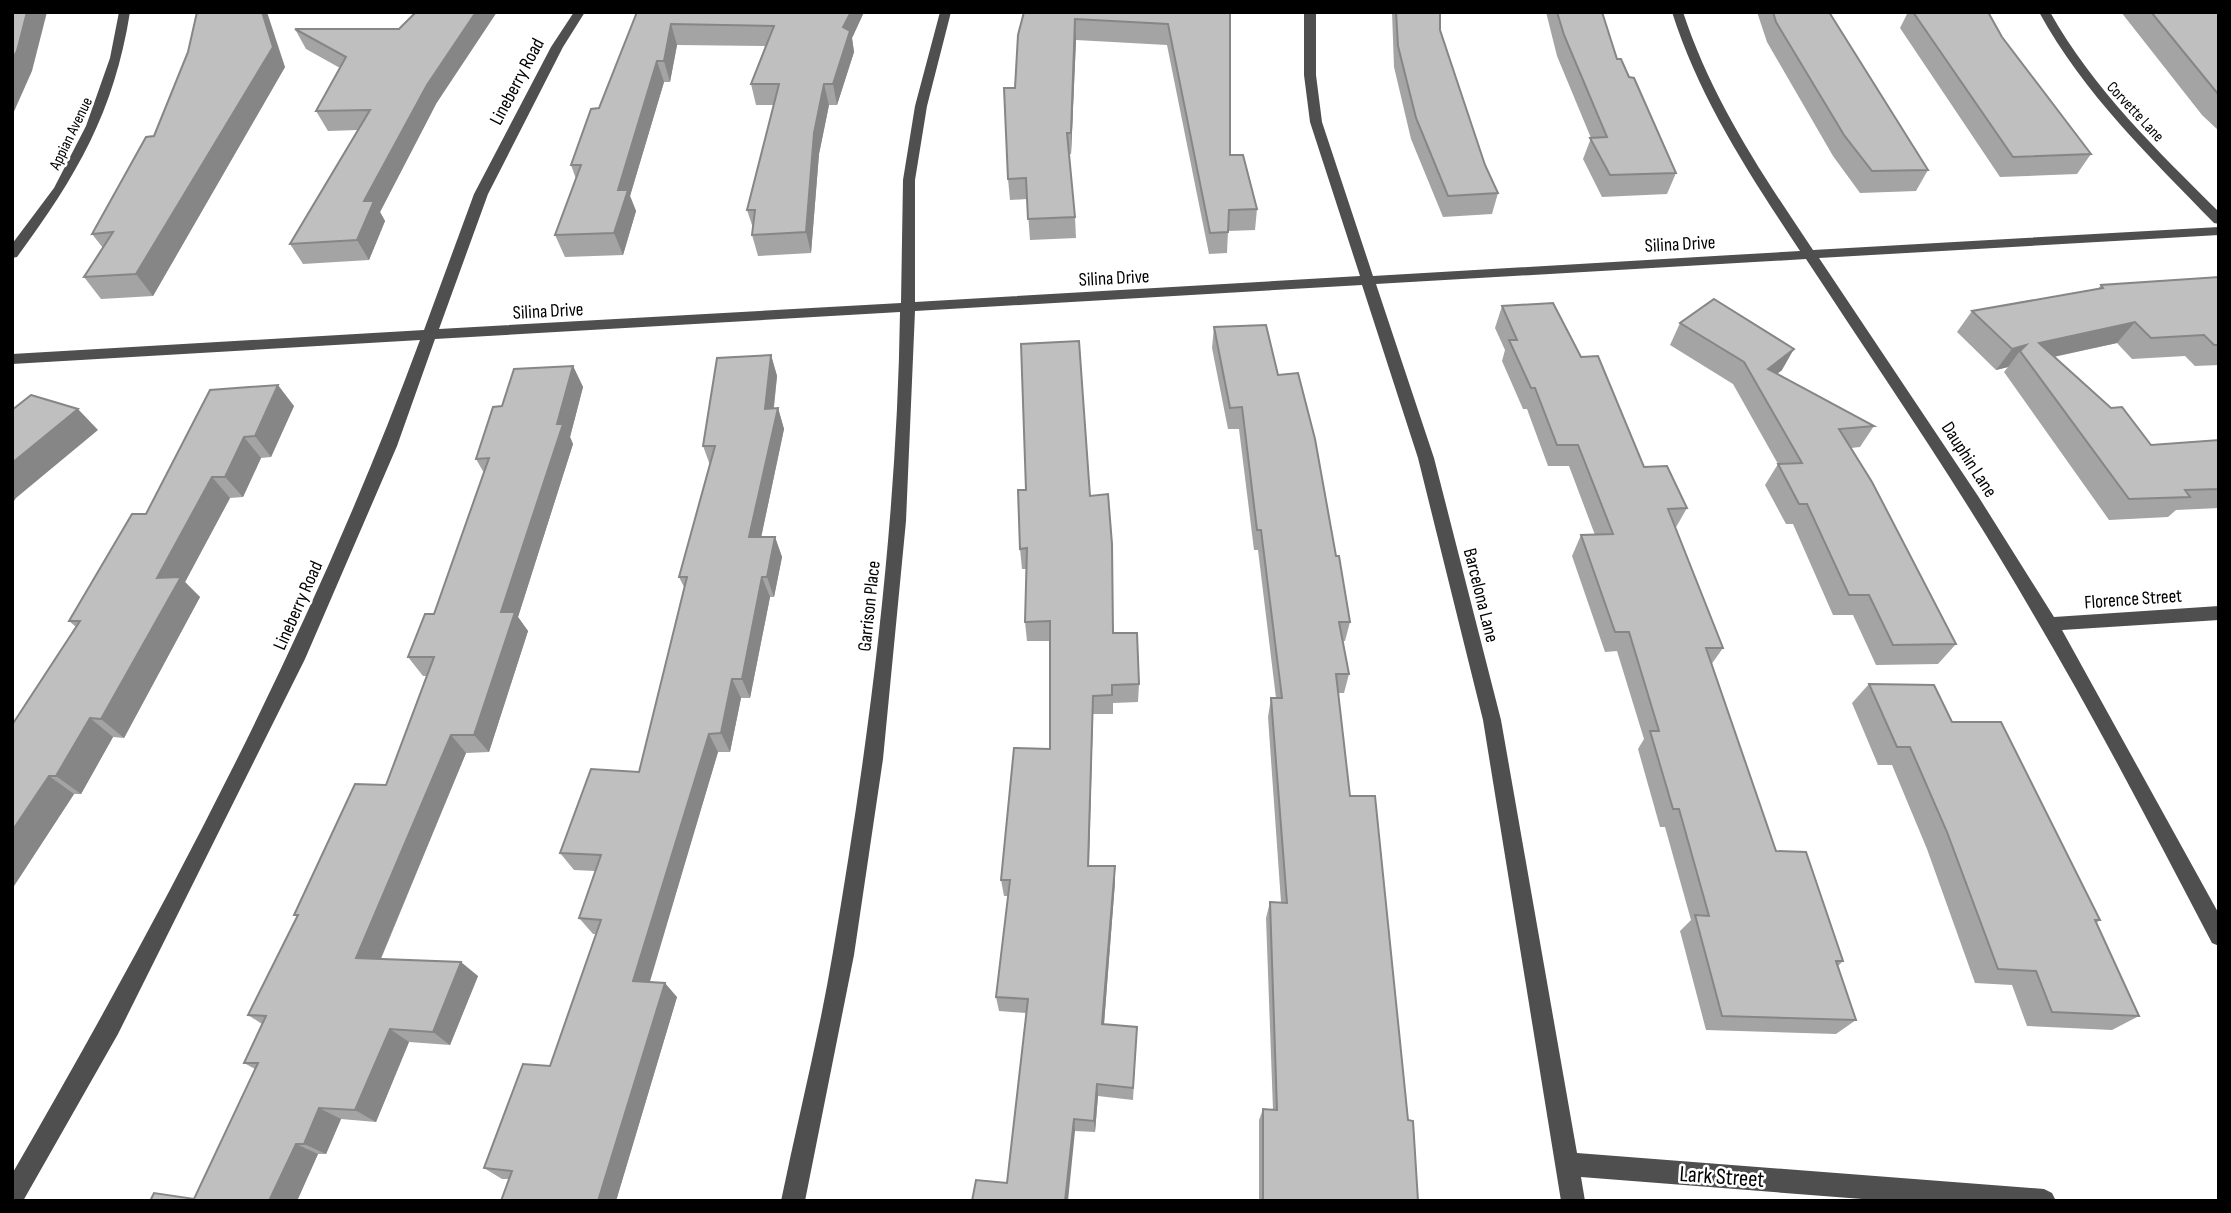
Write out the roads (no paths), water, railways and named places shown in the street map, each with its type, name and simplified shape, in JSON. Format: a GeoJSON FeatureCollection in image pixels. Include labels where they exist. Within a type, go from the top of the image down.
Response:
{"type":"FeatureCollection","features":[{"type":"Feature","properties":{"kind":"street","name":"Appian Avenue"},"geometry":{"type":"LineString","coordinates":[[12,254],[61,188],[103,101],[120,48],[125,12]]}},
{"type":"Feature","properties":{"kind":"street","name":"Lineberry Road"},"geometry":{"type":"LineString","coordinates":[[12,1197],[110,1026],[296,659],[389,446],[481,194],[557,47],[580,12]]}},
{"type":"Feature","properties":{"kind":"street","name":"Garrison Place"},"geometry":{"type":"LineString","coordinates":[[793,1201],[843,955],[873,759],[898,521],[907,309],[909,180],[921,106],[946,12]]}},
{"type":"Feature","properties":{"kind":"street","name":"Barcelona Lane"},"geometry":{"type":"LineString","coordinates":[[1310,12],[1310,75],[1316,122],[1426,458],[1492,720],[1573,1201]]}},
{"type":"Feature","properties":{"kind":"street","name":"Dauphin Lane"},"geometry":{"type":"LineString","coordinates":[[1676,12],[1686,46],[1766,190],[1974,503],[2050,624],[2124,755],[2219,936]]}},
{"type":"Feature","properties":{"kind":"street","name":"Corvette Lane"},"geometry":{"type":"LineString","coordinates":[[2043,12],[2054,33],[2096,93],[2219,220]]}},
{"type":"Feature","properties":{"kind":"street","name":"Silina Drive"},"geometry":{"type":"LineString","coordinates":[[12,359],[2219,231]]}},
{"type":"Feature","properties":{"kind":"street","name":"Florence Street"},"geometry":{"type":"LineString","coordinates":[[2050,624],[2219,613]]}},
{"type":"Feature","properties":{"kind":"street","name":"Lark Street"},"geometry":{"type":"LineString","coordinates":[[1567,1164],[2044,1201]]}}]}
